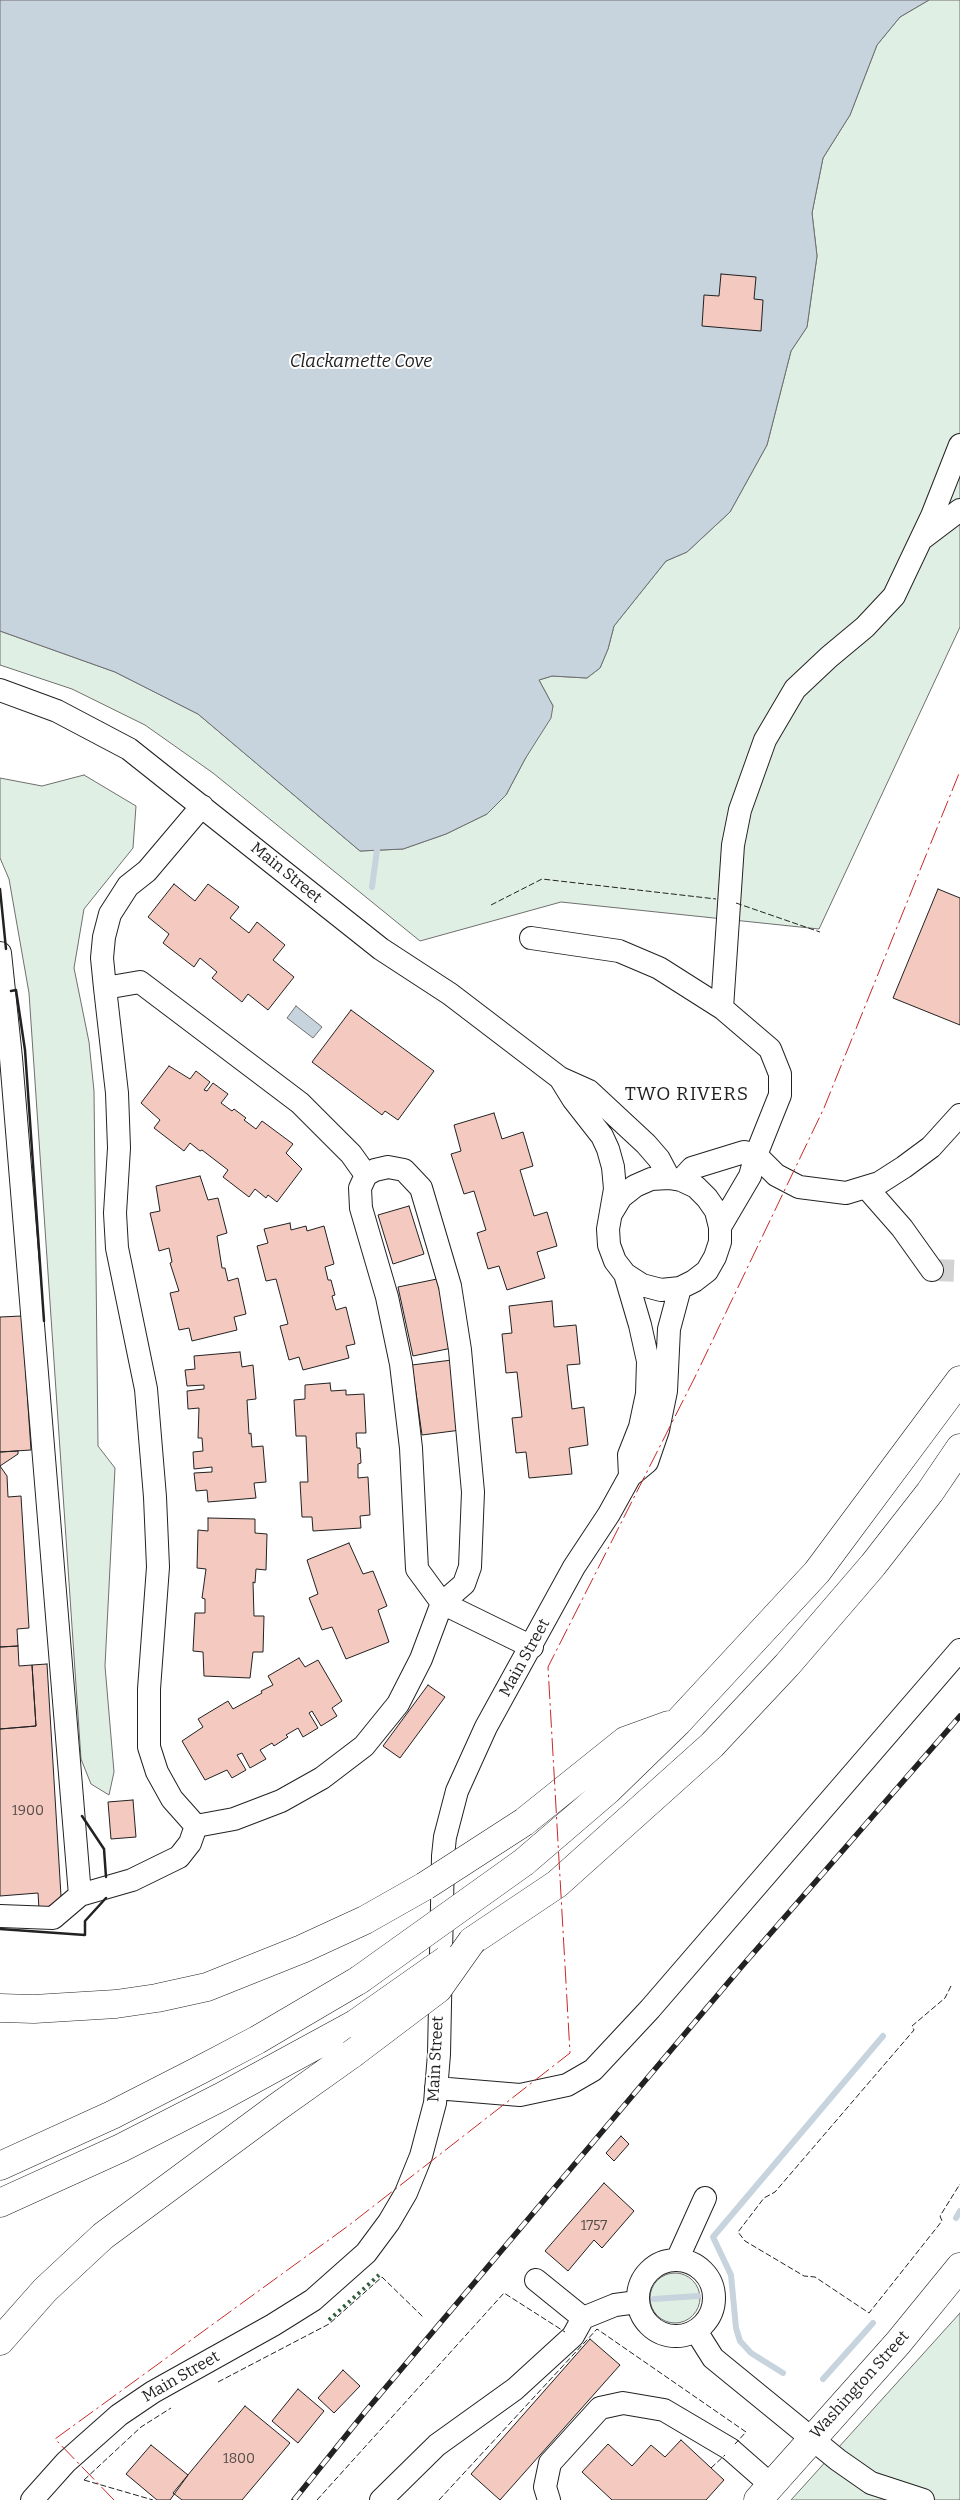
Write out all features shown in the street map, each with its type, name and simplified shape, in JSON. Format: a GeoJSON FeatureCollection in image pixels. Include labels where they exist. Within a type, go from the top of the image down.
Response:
{"type":"FeatureCollection","features":[{"type":"Feature","properties":{"kind":"main road"},"geometry":{"type":"LineString","coordinates":[[0,2166],[112,2115],[257,2040],[359,1980],[524,1862],[608,1790],[678,1722],[817,1572],[960,1380]]}},
{"type":"Feature","properties":{"kind":"main road"},"geometry":{"type":"LineString","coordinates":[[0,2203],[188,2114],[355,2024],[472,1942],[524,1909],[591,1856],[712,1744],[787,1665],[873,1565],[930,1492],[960,1448]]}},
{"type":"Feature","properties":{"kind":"main road"},"geometry":{"type":"LineString","coordinates":[[0,2008],[34,2009],[116,2004],[157,1998],[208,1987],[302,1949],[365,1920],[426,1886],[524,1822],[625,1741],[678,1722]]}},
{"type":"Feature","properties":{"kind":"main road"},"geometry":{"type":"LineString","coordinates":[[0,2341],[46,2290],[103,2236],[438,1989],[472,1942]]}},
{"type":"Feature","properties":{"kind":"main road","name":"Washington Street"},"geometry":{"type":"LineString","coordinates":[[764,2492],[898,2343],[960,2267]]}},
{"type":"Feature","properties":{"kind":"street"},"geometry":{"type":"LineString","coordinates":[[722,1008],[733,845],[740,810],[765,740],[795,689],[865,627],[894,596],[960,445]]}},
{"type":"Feature","properties":{"kind":"street"},"geometry":{"type":"LineString","coordinates":[[920,540],[960,510]]}},
{"type":"Feature","properties":{"kind":"street","name":"Main Street"},"geometry":{"type":"LineString","coordinates":[[0,690],[57,712],[110,738],[202,806],[381,949],[450,994],[560,1078],[589,1091],[614,1112],[659,1159],[675,1179]]}},
{"type":"Feature","properties":{"kind":"street"},"geometry":{"type":"LineString","coordinates":[[196,1826],[172,1799],[157,1772],[149,1747],[149,1689],[158,1567],[155,1496],[146,1389],[117,1248],[115,1213],[119,1148],[117,1102],[102,958],[104,936],[110,914],[128,886],[147,871],[202,806]]}},
{"type":"Feature","properties":{"kind":"street"},"geometry":{"type":"LineString","coordinates":[[532,938],[619,951],[659,968],[722,1008],[770,1049],[780,1074],[780,1095],[756,1155],[750,1176],[720,1227]]}},
{"type":"Feature","properties":{"kind":"street"},"geometry":{"type":"LineString","coordinates":[[0,953],[12,1068],[80,1895]]}},
{"type":"Feature","properties":{"kind":"street"},"geometry":{"type":"LineString","coordinates":[[105,988],[140,982],[300,1103],[351,1154],[366,1175]]}},
{"type":"Feature","properties":{"kind":"street","name":"Main Street"},"geometry":{"type":"LineString","coordinates":[[560,1078],[572,1099],[602,1136],[608,1149],[613,1167],[614,1189],[608,1229],[609,1246],[615,1261],[625,1274],[642,1285],[661,1290],[680,1288],[700,1276],[715,1258],[720,1242],[720,1227],[716,1211],[708,1198],[696,1187],[675,1179],[651,1179],[635,1186],[621,1197],[612,1212]]}},
{"type":"Feature","properties":{"kind":"street"},"geometry":{"type":"LineString","coordinates":[[675,1179],[692,1168],[744,1152],[756,1155],[776,1175],[799,1186],[846,1193],[879,1184],[931,1147],[960,1115]]}},
{"type":"Feature","properties":{"kind":"street"},"geometry":{"type":"LineString","coordinates":[[196,1826],[234,1819],[281,1801],[322,1778],[364,1746],[398,1704],[421,1658],[442,1603],[464,1584],[470,1567],[473,1492],[460,1350],[450,1286],[421,1188],[414,1178],[404,1170],[388,1167],[374,1170],[366,1175],[360,1188],[361,1208],[387,1297],[401,1364],[411,1448],[416,1569],[442,1603],[532,1647]]}},
{"type":"Feature","properties":{"kind":"street"},"geometry":{"type":"LineString","coordinates":[[866,1187],[902,1228],[932,1270]]}},
{"type":"Feature","properties":{"kind":"street","name":"Main Street"},"geometry":{"type":"LineString","coordinates":[[625,1274],[648,1361],[647,1394],[640,1427],[629,1455],[630,1476]]}},
{"type":"Feature","properties":{"kind":"street","name":"Main Street"},"geometry":{"type":"LineString","coordinates":[[32,2500],[66,2462],[119,2415],[159,2388],[294,2313],[313,2300],[354,2265],[378,2238],[406,2192],[429,2127],[436,2088],[439,2040],[441,1880],[445,1837],[457,1791],[486,1727],[532,1647],[574,1567],[609,1514],[630,1476],[647,1462],[658,1430],[666,1391],[669,1329],[680,1288]]}},
{"type":"Feature","properties":{"kind":"street"},"geometry":{"type":"LineString","coordinates":[[436,2088],[520,2095],[568,2085],[593,2070],[650,2009],[960,1650]]}},
{"type":"Feature","properties":{"kind":"street"},"geometry":{"type":"LineString","coordinates":[[0,1916],[53,1918],[80,1895],[116,1886],[160,1868],[179,1857],[190,1844],[196,1826]]}},
{"type":"Feature","properties":{"kind":"street"},"geometry":{"type":"LineString","coordinates":[[677,2260],[705,2198]]}},
{"type":"Feature","properties":{"kind":"street"},"geometry":{"type":"LineString","coordinates":[[677,2260],[691,2263],[702,2270],[710,2282],[714,2295],[712,2309],[706,2321],[696,2331],[684,2336],[658,2333],[648,2325],[641,2314],[637,2302],[638,2289],[644,2277],[652,2268],[664,2261],[677,2260]]}},
{"type":"Feature","properties":{"kind":"street"},"geometry":{"type":"LineString","coordinates":[[536,2280],[583,2318]]}},
{"type":"Feature","properties":{"kind":"street"},"geometry":{"type":"LineString","coordinates":[[381,2500],[437,2445],[515,2389],[573,2336],[583,2318],[615,2305],[637,2302]]}},
{"type":"Feature","properties":{"kind":"street"},"geometry":{"type":"LineString","coordinates":[[696,2331],[713,2358],[838,2460],[871,2483],[923,2500]]}},
{"type":"Feature","properties":{"kind":"street"},"geometry":{"type":"LineString","coordinates":[[549,2500],[544,2487],[550,2463],[600,2408],[623,2403],[664,2410],[730,2449],[764,2492]]}},
{"type":"Feature","properties":{"kind":"green space"},"geometry":{"type":"Polygon","coordinates":[[[929,0],[960,0],[960,627],[819,929],[561,902],[420,941],[213,773],[145,725],[72,689],[0,665],[0,631],[115,672],[198,714],[360,851],[403,849],[446,834],[487,814],[506,795],[553,706],[539,680],[552,676],[587,678],[600,668],[608,649],[614,626],[666,561],[687,552],[730,512],[767,445],[791,351],[807,327],[817,256],[812,213],[823,158],[850,115],[877,45],[900,17],[929,0]]]}},
{"type":"Feature","properties":{"kind":"green space"},"geometry":{"type":"Polygon","coordinates":[[[84,775],[136,806],[133,848],[84,909],[74,968],[89,1042],[94,1091],[98,1446],[115,1468],[105,1666],[114,1772],[109,1795],[91,1784],[81,1759],[29,993],[9,879],[0,858],[0,778],[42,786],[84,775]]]}},
{"type":"Feature","properties":{"kind":"green space"},"geometry":{"type":"Polygon","coordinates":[[[670,2273],[680,2273],[693,2280],[700,2293],[700,2303],[693,2316],[680,2323],[670,2323],[661,2319],[654,2312],[650,2303],[650,2293],[654,2284],[661,2277],[670,2273]]]}},
{"type":"Feature","properties":{"kind":"green space"},"geometry":{"type":"Polygon","coordinates":[[[960,2313],[960,2500],[791,2500],[960,2313]]]}},
{"type":"Feature","properties":{"kind":"water","name":"Clackamette Cove"},"geometry":{"type":"Polygon","coordinates":[[[0,0],[929,0],[900,17],[877,45],[850,115],[823,158],[812,213],[817,256],[807,327],[791,351],[767,445],[730,512],[687,552],[666,561],[614,626],[608,649],[600,668],[587,678],[552,676],[539,680],[553,706],[551,718],[525,759],[506,795],[487,814],[446,834],[403,849],[360,851],[198,714],[115,672],[0,631],[0,0]]]}},
{"type":"Feature","properties":{"kind":"water"},"geometry":{"type":"Polygon","coordinates":[[[296,1006],[322,1027],[313,1038],[287,1018],[296,1006]]]}},
{"type":"Feature","properties":{"kind":"building"},"geometry":{"type":"Polygon","coordinates":[[[721,274],[756,277],[754,299],[763,300],[761,331],[702,326],[704,295],[719,296],[721,274]]]}},
{"type":"Feature","properties":{"kind":"building"},"geometry":{"type":"Polygon","coordinates":[[[174,884],[195,901],[208,884],[239,907],[230,918],[249,933],[257,922],[285,945],[273,960],[294,977],[268,1010],[248,994],[242,1002],[212,978],[217,972],[200,958],[194,967],[163,943],[169,934],[148,917],[174,884]]]}},
{"type":"Feature","properties":{"kind":"building"},"geometry":{"type":"Polygon","coordinates":[[[938,889],[960,898],[960,1025],[893,998],[938,889]]]}},
{"type":"Feature","properties":{"kind":"building"},"geometry":{"type":"Polygon","coordinates":[[[351,1010],[434,1071],[398,1120],[385,1111],[382,1115],[312,1062],[351,1010]]]}},
{"type":"Feature","properties":{"kind":"building"},"geometry":{"type":"Polygon","coordinates":[[[169,1066],[190,1079],[196,1071],[210,1082],[204,1090],[207,1091],[213,1083],[228,1094],[221,1103],[232,1111],[234,1109],[256,1129],[262,1121],[293,1144],[286,1153],[302,1169],[277,1202],[268,1195],[266,1198],[255,1189],[249,1197],[223,1177],[228,1170],[202,1150],[200,1151],[190,1143],[184,1151],[154,1128],[160,1120],[141,1103],[169,1066]]]}},
{"type":"Feature","properties":{"kind":"building"},"geometry":{"type":"Polygon","coordinates":[[[494,1113],[502,1139],[523,1132],[533,1166],[520,1170],[534,1216],[547,1212],[557,1246],[537,1252],[545,1278],[507,1290],[499,1266],[488,1269],[477,1233],[486,1230],[474,1191],[464,1194],[451,1154],[461,1151],[454,1125],[494,1113]]]}},
{"type":"Feature","properties":{"kind":"building"},"geometry":{"type":"Polygon","coordinates":[[[200,1176],[208,1200],[218,1198],[227,1233],[217,1236],[222,1268],[225,1268],[228,1281],[238,1278],[246,1314],[234,1317],[237,1330],[192,1341],[189,1328],[179,1330],[170,1293],[179,1291],[170,1263],[172,1262],[169,1248],[159,1251],[150,1213],[160,1211],[156,1186],[200,1176]]]}},
{"type":"Feature","properties":{"kind":"building"},"geometry":{"type":"Polygon","coordinates":[[[409,1206],[424,1254],[393,1264],[378,1215],[409,1206]]]}},
{"type":"Feature","properties":{"kind":"building"},"geometry":{"type":"Polygon","coordinates":[[[290,1223],[291,1230],[306,1226],[307,1231],[324,1226],[334,1264],[325,1267],[328,1280],[331,1280],[335,1295],[332,1296],[336,1310],[346,1307],[355,1344],[346,1346],[349,1358],[303,1370],[299,1357],[289,1360],[280,1326],[288,1324],[276,1279],[266,1281],[257,1246],[268,1243],[264,1229],[290,1223]]]}},
{"type":"Feature","properties":{"kind":"building"},"geometry":{"type":"Polygon","coordinates":[[[437,1279],[452,1348],[413,1356],[398,1287],[437,1279]]]}},
{"type":"Feature","properties":{"kind":"building"},"geometry":{"type":"Polygon","coordinates":[[[552,1301],[554,1327],[576,1325],[580,1364],[567,1365],[572,1409],[584,1407],[588,1445],[569,1448],[572,1474],[529,1478],[526,1452],[516,1453],[512,1418],[522,1417],[517,1372],[506,1373],[502,1334],[512,1333],[509,1306],[552,1301]]]}},
{"type":"Feature","properties":{"kind":"building"},"geometry":{"type":"Polygon","coordinates":[[[22,1316],[31,1450],[0,1452],[0,1317],[22,1316]]]}},
{"type":"Feature","properties":{"kind":"building"},"geometry":{"type":"Polygon","coordinates":[[[240,1352],[242,1367],[253,1365],[256,1399],[247,1400],[249,1434],[251,1433],[252,1447],[263,1446],[266,1482],[254,1483],[256,1498],[208,1502],[207,1490],[196,1491],[194,1473],[212,1472],[212,1467],[194,1469],[193,1452],[203,1451],[202,1438],[198,1438],[199,1408],[188,1409],[187,1391],[204,1389],[204,1385],[187,1386],[185,1370],[195,1369],[194,1356],[240,1352]]]}},
{"type":"Feature","properties":{"kind":"building"},"geometry":{"type":"Polygon","coordinates":[[[452,1360],[461,1430],[422,1435],[412,1365],[452,1360]]]}},
{"type":"Feature","properties":{"kind":"building"},"geometry":{"type":"Polygon","coordinates":[[[330,1383],[331,1391],[346,1390],[346,1395],[364,1394],[366,1433],[356,1433],[361,1463],[358,1464],[358,1478],[368,1477],[370,1515],[360,1516],[361,1528],[313,1531],[312,1517],[302,1517],[300,1482],[308,1482],[306,1436],[296,1436],[294,1400],[305,1399],[305,1385],[330,1383]]]}},
{"type":"Feature","properties":{"kind":"building"},"geometry":{"type":"Polygon","coordinates":[[[18,1451],[18,1454],[0,1466],[0,1452],[18,1451]]]}},
{"type":"Feature","properties":{"kind":"building"},"geometry":{"type":"Polygon","coordinates":[[[0,1466],[7,1476],[8,1497],[21,1496],[29,1628],[17,1629],[18,1646],[0,1647],[0,1466]]]}},
{"type":"Feature","properties":{"kind":"building"},"geometry":{"type":"Polygon","coordinates":[[[208,1518],[255,1519],[255,1533],[267,1534],[266,1570],[256,1569],[255,1583],[253,1582],[254,1616],[264,1616],[263,1652],[253,1652],[250,1678],[204,1676],[203,1652],[193,1651],[195,1613],[205,1613],[205,1599],[202,1598],[206,1569],[197,1568],[198,1530],[208,1531],[208,1518]]]}},
{"type":"Feature","properties":{"kind":"building"},"geometry":{"type":"Polygon","coordinates":[[[349,1543],[363,1574],[373,1571],[387,1606],[378,1610],[389,1642],[346,1659],[332,1627],[322,1630],[309,1598],[318,1594],[307,1560],[349,1543]]]}},
{"type":"Feature","properties":{"kind":"building"},"geometry":{"type":"Polygon","coordinates":[[[18,1646],[19,1666],[32,1665],[36,1726],[0,1729],[0,1647],[18,1646]]]}},
{"type":"Feature","properties":{"kind":"building"},"geometry":{"type":"Polygon","coordinates":[[[299,1658],[305,1667],[318,1660],[342,1701],[332,1708],[337,1716],[321,1726],[312,1711],[309,1713],[318,1728],[303,1737],[298,1728],[286,1735],[288,1737],[274,1746],[272,1743],[260,1750],[266,1759],[250,1768],[242,1753],[237,1755],[246,1770],[232,1778],[227,1770],[205,1780],[182,1741],[203,1727],[198,1719],[228,1701],[233,1709],[262,1693],[261,1691],[273,1685],[268,1676],[299,1658]]]}},
{"type":"Feature","properties":{"kind":"building"},"geometry":{"type":"Polygon","coordinates":[[[47,1664],[61,1896],[52,1909],[39,1909],[38,1893],[0,1896],[0,1729],[36,1726],[32,1665],[47,1664]]]}},
{"type":"Feature","properties":{"kind":"building"},"geometry":{"type":"Polygon","coordinates":[[[428,1685],[445,1697],[400,1758],[383,1746],[428,1685]]]}},
{"type":"Feature","properties":{"kind":"building"},"geometry":{"type":"Polygon","coordinates":[[[133,1800],[136,1837],[111,1839],[108,1802],[133,1800]]]}},
{"type":"Feature","properties":{"kind":"building"},"geometry":{"type":"Polygon","coordinates":[[[621,2136],[629,2144],[614,2161],[606,2153],[621,2136]]]}},
{"type":"Feature","properties":{"kind":"building"},"geometry":{"type":"Polygon","coordinates":[[[604,2183],[634,2211],[602,2248],[594,2240],[568,2271],[545,2251],[604,2183]]]}},
{"type":"Feature","properties":{"kind":"building"},"geometry":{"type":"Polygon","coordinates":[[[590,2339],[620,2365],[500,2500],[471,2474],[590,2339]]]}},
{"type":"Feature","properties":{"kind":"building"},"geometry":{"type":"Polygon","coordinates":[[[343,2370],[360,2386],[334,2413],[318,2398],[343,2370]]]}},
{"type":"Feature","properties":{"kind":"building"},"geometry":{"type":"Polygon","coordinates":[[[298,2389],[324,2411],[298,2443],[272,2421],[298,2389]]]}},
{"type":"Feature","properties":{"kind":"building"},"geometry":{"type":"Polygon","coordinates":[[[245,2406],[290,2443],[242,2500],[182,2500],[173,2493],[245,2406]]]}},
{"type":"Feature","properties":{"kind":"building"},"geometry":{"type":"Polygon","coordinates":[[[681,2440],[724,2480],[706,2500],[612,2500],[582,2472],[608,2444],[632,2466],[651,2445],[665,2457],[681,2440]]]}},
{"type":"Feature","properties":{"kind":"building"},"geometry":{"type":"Polygon","coordinates":[[[151,2445],[188,2475],[170,2500],[157,2500],[126,2474],[151,2445]]]}},
{"type":"Feature","properties":{"kind":"waterway"},"geometry":{"type":"LineString","coordinates":[[372,887],[377,850]]}},
{"type":"Feature","properties":{"kind":"waterway"},"geometry":{"type":"LineString","coordinates":[[783,2373],[751,2353],[740,2341],[736,2328],[731,2275],[713,2237],[883,2036]]}},
{"type":"Feature","properties":{"kind":"waterway"},"geometry":{"type":"LineString","coordinates":[[956,2218],[960,2211]]}},
{"type":"Feature","properties":{"kind":"waterway"},"geometry":{"type":"LineString","coordinates":[[654,2299],[698,2296]]}},
{"type":"Feature","properties":{"kind":"waterway"},"geometry":{"type":"LineString","coordinates":[[823,2379],[873,2323]]}},
{"type":"Feature","properties":{"kind":"tunnel"},"geometry":{"type":"LineString","coordinates":[[932,1270],[960,1271]]}},
{"type":"Feature","properties":{"kind":"railway"},"geometry":{"type":"LineString","coordinates":[[294,2500],[365,2412],[743,1965],[960,1716]]}},
{"type":"Feature","properties":{"kind":"hedge"},"geometry":{"type":"LineString","coordinates":[[329,2320],[379,2275]]}},
{"type":"Feature","properties":{"kind":"fence"},"geometry":{"type":"LineString","coordinates":[[491,905],[542,879],[716,899]]}},
{"type":"Feature","properties":{"kind":"fence"},"geometry":{"type":"LineString","coordinates":[[736,903],[820,932]]}},
{"type":"Feature","properties":{"kind":"fence"},"geometry":{"type":"LineString","coordinates":[[951,1986],[945,1998],[912,2026],[914,2030],[775,2192],[764,2198],[738,2232],[745,2241],[804,2276],[815,2277],[869,2313],[942,2221],[940,2216],[960,2184]]}},
{"type":"Feature","properties":{"kind":"fence"},"geometry":{"type":"LineString","coordinates":[[218,2382],[329,2324],[382,2277],[423,2317]]}},
{"type":"Feature","properties":{"kind":"fence"},"geometry":{"type":"LineString","coordinates":[[317,2500],[504,2293],[565,2332]]}},
{"type":"Feature","properties":{"kind":"fence"},"geometry":{"type":"LineString","coordinates":[[439,2500],[597,2329],[746,2432],[735,2444]]}},
{"type":"Feature","properties":{"kind":"fence"},"geometry":{"type":"LineString","coordinates":[[84,2480],[141,2427],[171,2408]]}},
{"type":"Feature","properties":{"kind":"fence"},"geometry":{"type":"LineString","coordinates":[[711,2468],[725,2455]]}},
{"type":"Feature","properties":{"kind":"fence"},"geometry":{"type":"LineString","coordinates":[[84,2480],[153,2500]]}},
{"type":"Feature","properties":{"kind":"wall"},"geometry":{"type":"LineString","coordinates":[[0,889],[6,949]]}},
{"type":"Feature","properties":{"kind":"wall"},"geometry":{"type":"LineString","coordinates":[[11,991],[16,990],[25,1050],[44,1321]]}},
{"type":"Feature","properties":{"kind":"wall"},"geometry":{"type":"LineString","coordinates":[[82,1816],[104,1849],[106,1877]]}},
{"type":"Feature","properties":{"kind":"wall"},"geometry":{"type":"LineString","coordinates":[[0,1929],[85,1935],[85,1921],[106,1898]]}},
{"type":"Feature","properties":{"kind":"power"},"geometry":{"type":"LineString","coordinates":[[114,2500],[55,2439],[348,2226],[570,2053],[548,1667],[694,1379],[824,1108],[960,771]]}},
{"type":"Feature","properties":{"kind":"district","name":"TWO RIVERS"},"geometry":{"type":"Point","coordinates":[687,1095]}}]}
